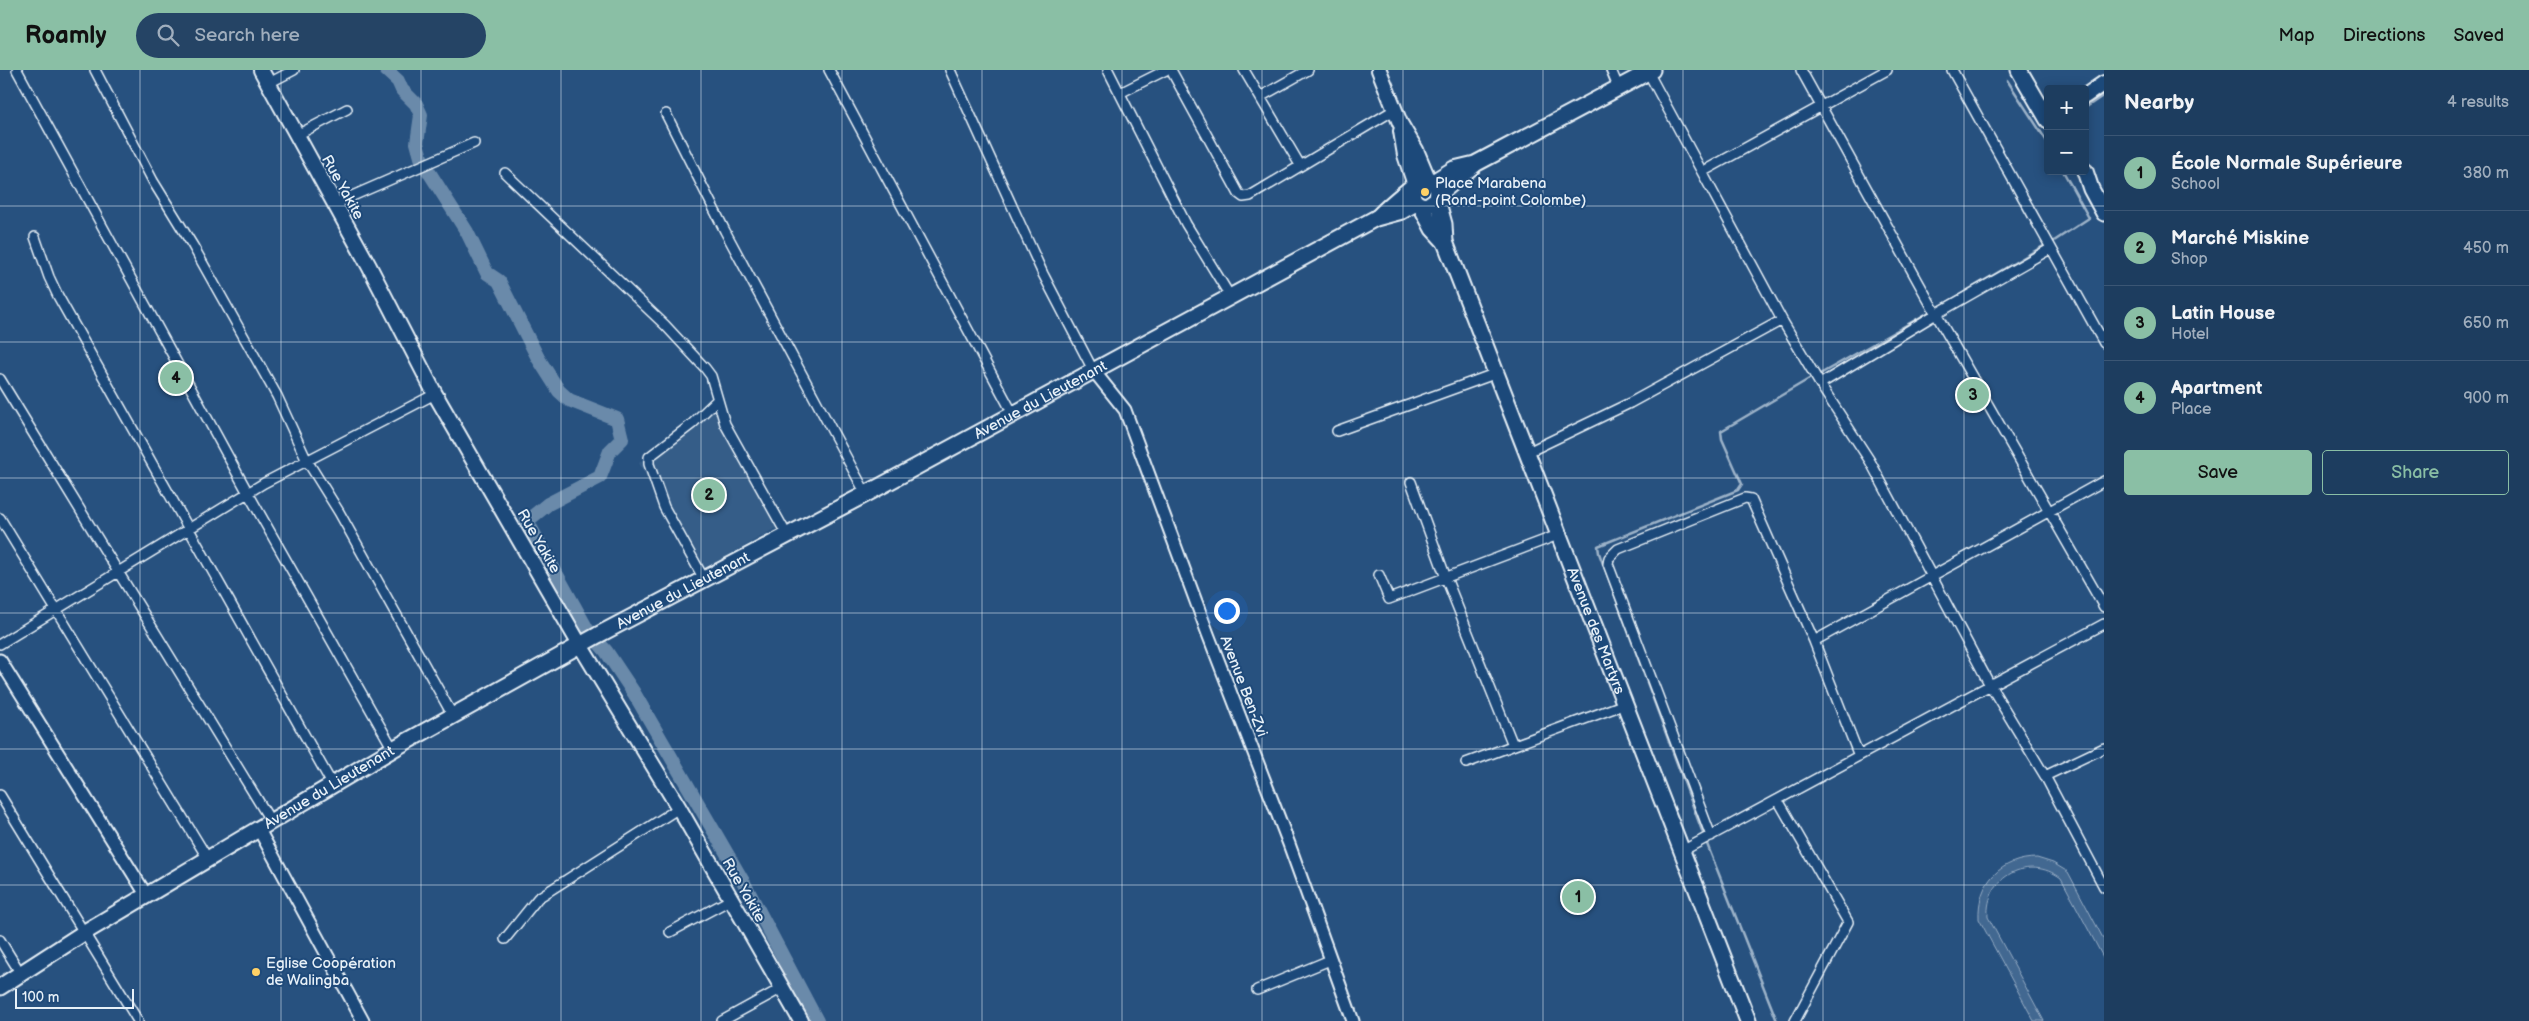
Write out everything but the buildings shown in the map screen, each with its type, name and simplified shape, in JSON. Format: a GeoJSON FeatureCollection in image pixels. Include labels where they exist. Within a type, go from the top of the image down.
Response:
{"type":"FeatureCollection","features":[{"type":"Feature","properties":{"kind":"main road","name":"Rue Yakite"},"geometry":{"type":"LineString","coordinates":[[261,70],[435,394],[587,641],[730,900],[801,1021]]}},
{"type":"Feature","properties":{"kind":"main road","name":"Avenue des Martyrs"},"geometry":{"type":"LineString","coordinates":[[1378,70],[1397,117],[1416,150],[1433,229],[1445,242],[1748,1021]]}},
{"type":"Feature","properties":{"kind":"main road"},"geometry":{"type":"LineString","coordinates":[[2019,70],[2044,113]]}},
{"type":"Feature","properties":{"kind":"main road"},"geometry":{"type":"LineString","coordinates":[[2031,70],[2044,94]]}},
{"type":"Feature","properties":{"kind":"main road","name":"Avenue du Lieutenant"},"geometry":{"type":"LineString","coordinates":[[0,987],[85,932],[264,824],[393,749],[587,641],[866,494],[1378,217],[1394,199],[1425,192],[1454,169],[1475,164],[1650,71]]}},
{"type":"Feature","properties":{"kind":"main road"},"geometry":{"type":"LineString","coordinates":[[2089,93],[2104,83]]}},
{"type":"Feature","properties":{"kind":"main road"},"geometry":{"type":"LineString","coordinates":[[2079,175],[2091,189]]}},
{"type":"Feature","properties":{"kind":"main road"},"geometry":{"type":"LineString","coordinates":[[2086,175],[2091,189],[2104,213]]}},
{"type":"Feature","properties":{"kind":"street"},"geometry":{"type":"LineString","coordinates":[[17,70],[248,493],[393,749]]}},
{"type":"Feature","properties":{"kind":"street"},"geometry":{"type":"LineString","coordinates":[[95,70],[153,181],[193,246],[277,396],[306,459],[339,512],[453,716]]}},
{"type":"Feature","properties":{"kind":"street"},"geometry":{"type":"LineString","coordinates":[[269,83],[294,70]]}},
{"type":"Feature","properties":{"kind":"street"},"geometry":{"type":"LineString","coordinates":[[829,70],[1013,414]]}},
{"type":"Feature","properties":{"kind":"street"},"geometry":{"type":"LineString","coordinates":[[950,70],[1043,274],[1093,370]]}},
{"type":"Feature","properties":{"kind":"street"},"geometry":{"type":"LineString","coordinates":[[1108,70],[1186,224],[1230,296]]}},
{"type":"Feature","properties":{"kind":"street"},"geometry":{"type":"LineString","coordinates":[[1120,93],[1166,70]]}},
{"type":"Feature","properties":{"kind":"street"},"geometry":{"type":"LineString","coordinates":[[1171,70],[1239,194],[1243,196],[1250,196],[1300,165],[1397,117]]}},
{"type":"Feature","properties":{"kind":"street"},"geometry":{"type":"LineString","coordinates":[[1244,70],[1300,165]]}},
{"type":"Feature","properties":{"kind":"street"},"geometry":{"type":"LineString","coordinates":[[1260,97],[1308,70]]}},
{"type":"Feature","properties":{"kind":"street"},"geometry":{"type":"LineString","coordinates":[[1611,70],[1619,89]]}},
{"type":"Feature","properties":{"kind":"street"},"geometry":{"type":"LineString","coordinates":[[1801,70],[1936,314],[2104,607]]}},
{"type":"Feature","properties":{"kind":"street"},"geometry":{"type":"LineString","coordinates":[[1702,172],[1887,70]]}},
{"type":"Feature","properties":{"kind":"street"},"geometry":{"type":"LineString","coordinates":[[1952,70],[2050,250],[2104,343]]}},
{"type":"Feature","properties":{"kind":"street"},"geometry":{"type":"LineString","coordinates":[[1650,71],[1782,320],[1820,384],[1870,461],[1990,685],[2045,776],[2104,886]]}},
{"type":"Feature","properties":{"kind":"street"},"geometry":{"type":"LineString","coordinates":[[297,136],[347,109]]}},
{"type":"Feature","properties":{"kind":"street"},"geometry":{"type":"LineString","coordinates":[[666,114],[866,494]]}},
{"type":"Feature","properties":{"kind":"street"},"geometry":{"type":"LineString","coordinates":[[334,204],[474,143]]}},
{"type":"Feature","properties":{"kind":"street"},"geometry":{"type":"LineString","coordinates":[[505,173],[665,325],[705,368],[711,376],[725,424],[787,535]]}},
{"type":"Feature","properties":{"kind":"street"},"geometry":{"type":"LineString","coordinates":[[35,237],[48,277],[58,296],[332,784]]}},
{"type":"Feature","properties":{"kind":"street"},"geometry":{"type":"LineString","coordinates":[[1820,384],[1936,314],[2050,250]]}},
{"type":"Feature","properties":{"kind":"street"},"geometry":{"type":"LineString","coordinates":[[1526,452],[1630,403],[1782,320]]}},
{"type":"Feature","properties":{"kind":"street","name":"Avenue Ben-Zvi"},"geometry":{"type":"LineString","coordinates":[[1093,370],[1125,410],[1208,634],[1289,844],[1353,1021]]}},
{"type":"Feature","properties":{"kind":"street"},"geometry":{"type":"LineString","coordinates":[[1337,430],[1497,373]]}},
{"type":"Feature","properties":{"kind":"street"},"geometry":{"type":"LineString","coordinates":[[0,379],[117,573],[264,824],[363,1021]]}},
{"type":"Feature","properties":{"kind":"street"},"geometry":{"type":"LineString","coordinates":[[0,644],[306,459],[435,394]]}},
{"type":"Feature","properties":{"kind":"street"},"geometry":{"type":"LineString","coordinates":[[704,579],[664,507],[648,456],[692,424],[717,400]]}},
{"type":"Feature","properties":{"kind":"street"},"geometry":{"type":"LineString","coordinates":[[1412,482],[1446,578],[1513,745]]}},
{"type":"Feature","properties":{"kind":"street"},"geometry":{"type":"LineString","coordinates":[[1814,641],[2104,482]]}},
{"type":"Feature","properties":{"kind":"street"},"geometry":{"type":"LineString","coordinates":[[1711,836],[1608,564],[1609,558],[1618,549],[1745,498],[1751,499],[1814,641],[1859,756]]}},
{"type":"Feature","properties":{"kind":"street"},"geometry":{"type":"LineString","coordinates":[[0,518],[208,859]]}},
{"type":"Feature","properties":{"kind":"street"},"geometry":{"type":"LineString","coordinates":[[1379,575],[1389,598],[1558,535]]}},
{"type":"Feature","properties":{"kind":"street"},"geometry":{"type":"LineString","coordinates":[[1682,851],[2104,624]]}},
{"type":"Feature","properties":{"kind":"street"},"geometry":{"type":"LineString","coordinates":[[0,660],[146,896]]}},
{"type":"Feature","properties":{"kind":"street"},"geometry":{"type":"LineString","coordinates":[[1466,763],[1625,704]]}},
{"type":"Feature","properties":{"kind":"street"},"geometry":{"type":"LineString","coordinates":[[2045,776],[2104,748]]}},
{"type":"Feature","properties":{"kind":"street"},"geometry":{"type":"LineString","coordinates":[[0,796],[138,1021]]}},
{"type":"Feature","properties":{"kind":"street"},"geometry":{"type":"LineString","coordinates":[[1778,800],[1848,922],[1795,1021]]}},
{"type":"Feature","properties":{"kind":"street"},"geometry":{"type":"LineString","coordinates":[[506,939],[538,898],[679,808]]}},
{"type":"Feature","properties":{"kind":"street"},"geometry":{"type":"LineString","coordinates":[[670,932],[730,900]]}},
{"type":"Feature","properties":{"kind":"street"},"geometry":{"type":"LineString","coordinates":[[0,940],[21,974]]}},
{"type":"Feature","properties":{"kind":"street"},"geometry":{"type":"LineString","coordinates":[[1257,990],[1330,960]]}},
{"type":"Feature","properties":{"kind":"street"},"geometry":{"type":"LineString","coordinates":[[722,1021],[782,988]]}},
{"type":"Feature","properties":{"kind":"shaded area"},"geometry":{"type":"Polygon","coordinates":[[[711,405],[778,527],[699,572],[639,463],[711,405]]]}},
{"type":"Feature","properties":{"kind":"shaded area"},"geometry":{"type":"Polygon","coordinates":[[[2037,858],[2053,863],[2068,872],[2104,940],[2104,959],[2061,878],[2049,871],[2036,868],[2023,869],[2011,873],[2001,880],[1994,890],[1989,903],[1988,917],[2044,1021],[2034,1021],[1979,919],[1979,906],[1982,894],[1994,875],[2012,862],[2037,858]]]}},
{"type":"Feature","properties":{"kind":"waterway"},"geometry":{"type":"LineString","coordinates":[[386,70],[398,81],[402,90],[416,104],[421,115],[417,143],[422,161],[467,232],[487,273],[499,281],[538,358],[559,391],[569,400],[617,419],[622,439],[610,451],[600,477],[548,504],[527,521],[588,631],[606,651],[634,693],[744,883],[817,1021]]}},
{"type":"Feature","properties":{"kind":"waterway"},"geometry":{"type":"LineString","coordinates":[[2007,80],[2044,137]]}},
{"type":"Feature","properties":{"kind":"waterway"},"geometry":{"type":"LineString","coordinates":[[2089,105],[2104,95]]}},
{"type":"Feature","properties":{"kind":"waterway"},"geometry":{"type":"LineString","coordinates":[[2051,243],[2089,218],[2065,175]]}},
{"type":"Feature","properties":{"kind":"waterway"},"geometry":{"type":"LineString","coordinates":[[1937,308],[2045,245]]}},
{"type":"Feature","properties":{"kind":"waterway"},"geometry":{"type":"LineString","coordinates":[[1820,374],[1931,311]]}},
{"type":"Feature","properties":{"kind":"waterway"},"geometry":{"type":"LineString","coordinates":[[1704,836],[1598,546],[1738,490],[1742,484],[1722,439],[1721,431],[1809,379]]}},
{"type":"Feature","properties":{"kind":"waterway"},"geometry":{"type":"LineString","coordinates":[[1707,844],[1777,1021]]}},
{"type":"Feature","properties":{"kind":"place","name":"Place Marabena (Rond-point Colombe)"},"geometry":{"type":"Point","coordinates":[1425,192]}},
{"type":"Feature","properties":{"kind":"place","name":"Apartment"},"geometry":{"type":"Point","coordinates":[176,378]}},
{"type":"Feature","properties":{"kind":"place","name":"Latin House"},"geometry":{"type":"Point","coordinates":[1973,395]}},
{"type":"Feature","properties":{"kind":"place","name":"Marché Miskine"},"geometry":{"type":"Point","coordinates":[709,495]}},
{"type":"Feature","properties":{"kind":"place","name":"École Normale Supérieure"},"geometry":{"type":"Point","coordinates":[1578,897]}},
{"type":"Feature","properties":{"kind":"place","name":"Eglise Coopération de Walingba"},"geometry":{"type":"Point","coordinates":[256,972]}}]}
